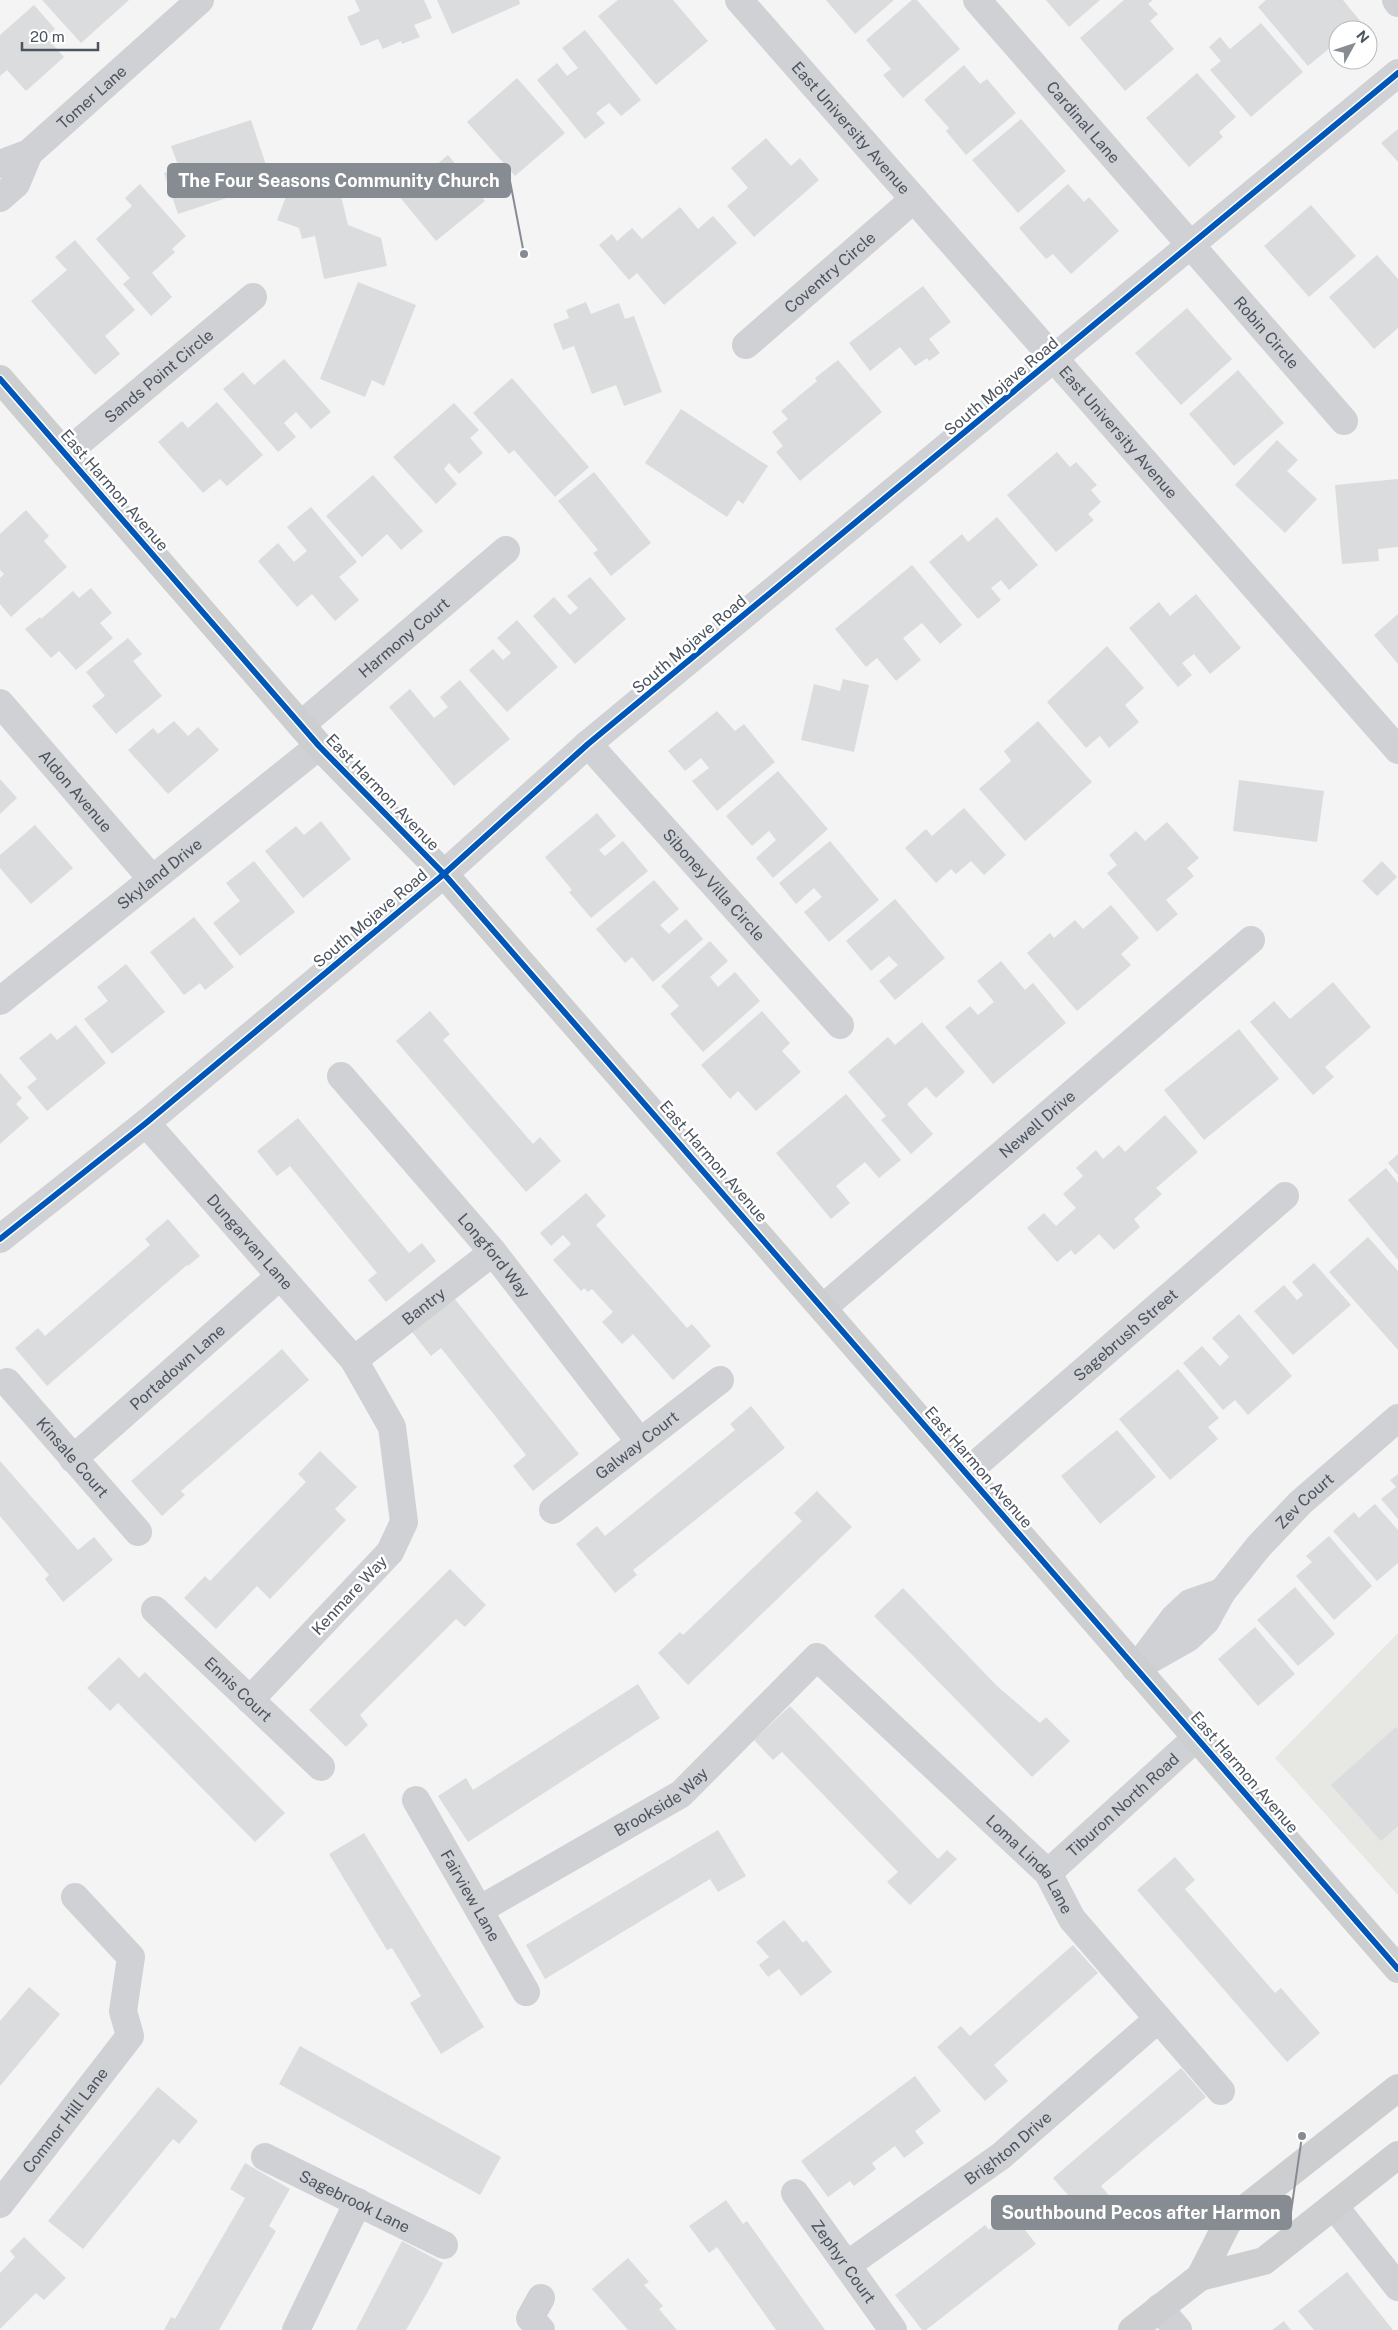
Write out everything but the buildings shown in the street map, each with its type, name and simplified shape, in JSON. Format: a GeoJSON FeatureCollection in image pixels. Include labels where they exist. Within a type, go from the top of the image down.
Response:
{"type":"FeatureCollection","features":[{"type":"Feature","properties":{"kind":"main road","name":"East Harmon Avenue"},"geometry":{"type":"LineString","coordinates":[[0,379],[319,746],[444,874],[1398,1969]]}},
{"type":"Feature","properties":{"kind":"main road"},"geometry":{"type":"LineString","coordinates":[[1200,2277],[1228,2222],[1398,2088]]}},
{"type":"Feature","properties":{"kind":"main road"},"geometry":{"type":"LineString","coordinates":[[1132,2330],[1200,2277],[1264,2261],[1398,2155]]}},
{"type":"Feature","properties":{"kind":"street","name":"Tomer Lane"},"geometry":{"type":"LineString","coordinates":[[0,164],[29,153],[200,0]]}},
{"type":"Feature","properties":{"kind":"street","name":"East University Avenue"},"geometry":{"type":"LineString","coordinates":[[739,0],[1398,750]]}},
{"type":"Feature","properties":{"kind":"street","name":"Cardinal Lane"},"geometry":{"type":"LineString","coordinates":[[977,0],[1190,245]]}},
{"type":"Feature","properties":{"kind":"street","name":"South Mojave Road"},"geometry":{"type":"LineString","coordinates":[[0,1239],[146,1123],[444,874],[588,744],[1398,73]]}},
{"type":"Feature","properties":{"kind":"street","name":"Tomer Lane"},"geometry":{"type":"LineString","coordinates":[[0,198],[16,184],[29,153]]}},
{"type":"Feature","properties":{"kind":"street","name":"Coventry Circle"},"geometry":{"type":"LineString","coordinates":[[746,345],[914,200]]}},
{"type":"Feature","properties":{"kind":"street","name":"Robin Circle"},"geometry":{"type":"LineString","coordinates":[[1190,245],[1344,421]]}},
{"type":"Feature","properties":{"kind":"street","name":"Sands Point Circle"},"geometry":{"type":"LineString","coordinates":[[65,454],[253,297]]}},
{"type":"Feature","properties":{"kind":"street","name":"Harmony Court"},"geometry":{"type":"LineString","coordinates":[[301,725],[506,550]]}},
{"type":"Feature","properties":{"kind":"street","name":"Aldon Avenue"},"geometry":{"type":"LineString","coordinates":[[0,703],[152,879]]}},
{"type":"Feature","properties":{"kind":"street","name":"Siboney Villa Circle"},"geometry":{"type":"LineString","coordinates":[[588,744],[840,1025]]}},
{"type":"Feature","properties":{"kind":"street","name":"Skyland Drive"},"geometry":{"type":"LineString","coordinates":[[0,1001],[319,746]]}},
{"type":"Feature","properties":{"kind":"street","name":"Newell Drive"},"geometry":{"type":"LineString","coordinates":[[824,1308],[1251,940]]}},
{"type":"Feature","properties":{"kind":"street","name":"Longford Way"},"geometry":{"type":"LineString","coordinates":[[341,1076],[493,1252],[640,1442]]}},
{"type":"Feature","properties":{"kind":"street","name":"Dungarvan Lane"},"geometry":{"type":"LineString","coordinates":[[146,1123],[354,1360]]}},
{"type":"Feature","properties":{"kind":"street","name":"Sagebrush Street"},"geometry":{"type":"LineString","coordinates":[[966,1473],[1285,1196]]}},
{"type":"Feature","properties":{"kind":"street","name":"Bantry"},"geometry":{"type":"LineString","coordinates":[[354,1360],[493,1252]]}},
{"type":"Feature","properties":{"kind":"street","name":"Portadown Lane"},"geometry":{"type":"LineString","coordinates":[[73,1459],[280,1276]]}},
{"type":"Feature","properties":{"kind":"street","name":"Kenmare Way"},"geometry":{"type":"LineString","coordinates":[[250,1700],[390,1552],[404,1522],[392,1427],[354,1360]]}},
{"type":"Feature","properties":{"kind":"street","name":"Galway Court"},"geometry":{"type":"LineString","coordinates":[[553,1510],[720,1380]]}},
{"type":"Feature","properties":{"kind":"street","name":"Kinsale Court"},"geometry":{"type":"LineString","coordinates":[[7,1382],[138,1532]]}},
{"type":"Feature","properties":{"kind":"street","name":"Zev Court"},"geometry":{"type":"LineString","coordinates":[[1135,1668],[1174,1618],[1190,1603],[1222,1592],[1259,1546],[1300,1503],[1398,1418]]}},
{"type":"Feature","properties":{"kind":"street","name":"Ennis Court"},"geometry":{"type":"LineString","coordinates":[[155,1610],[321,1767]]}},
{"type":"Feature","properties":{"kind":"street","name":"Loma Linda Lane"},"geometry":{"type":"LineString","coordinates":[[816,1657],[1048,1873],[1072,1919],[1221,2091]]}},
{"type":"Feature","properties":{"kind":"street","name":"Brookside Way"},"geometry":{"type":"LineString","coordinates":[[479,1910],[681,1794],[816,1657]]}},
{"type":"Feature","properties":{"kind":"street","name":"Tiburon North Road"},"geometry":{"type":"LineString","coordinates":[[1048,1873],[1197,1737]]}},
{"type":"Feature","properties":{"kind":"street","name":"Fairview Lane"},"geometry":{"type":"LineString","coordinates":[[416,1800],[526,1992]]}},
{"type":"Feature","properties":{"kind":"street","name":"Comnor Hill Lane"},"geometry":{"type":"LineString","coordinates":[[0,2204],[130,2036],[123,2011],[132,1957],[75,1897]]}},
{"type":"Feature","properties":{"kind":"street","name":"Brighton Drive"},"geometry":{"type":"LineString","coordinates":[[847,2265],[1001,2156],[1158,2019]]}},
{"type":"Feature","properties":{"kind":"street","name":"Sagebrook Lane"},"geometry":{"type":"LineString","coordinates":[[265,2157],[444,2245]]}},
{"type":"Feature","properties":{"kind":"street","name":"Zephyr Court"},"geometry":{"type":"LineString","coordinates":[[795,2193],[893,2330]]}},
{"type":"Feature","properties":{"kind":"street"},"geometry":{"type":"LineString","coordinates":[[296,2330],[358,2202]]}},
{"type":"Feature","properties":{"kind":"street"},"geometry":{"type":"LineString","coordinates":[[1334,2206],[1398,2286]]}},
{"type":"Feature","properties":{"kind":"street"},"geometry":{"type":"LineString","coordinates":[[540,2298],[530,2318],[541,2330]]}},
{"type":"Feature","properties":{"kind":"street"},"geometry":{"type":"LineString","coordinates":[[1160,2308],[1178,2330]]}},
{"type":"Feature","properties":{"kind":"shaded area"},"geometry":{"type":"Polygon","coordinates":[[[1398,1633],[1398,1895],[1275,1758],[1398,1633]]]}},
{"type":"Feature","properties":{"kind":"cycle path"},"geometry":{"type":"LineString","coordinates":[[0,1239],[146,1123],[444,874],[588,744],[1398,73]]}},
{"type":"Feature","properties":{"kind":"cycle path"},"geometry":{"type":"LineString","coordinates":[[0,379],[319,746],[444,874],[1398,1969]]}},
{"type":"Feature","properties":{"kind":"place","name":"The Four Seasons Community Church"},"geometry":{"type":"Point","coordinates":[524,254]}},
{"type":"Feature","properties":{"kind":"place","name":"Southbound Pecos after Harmon"},"geometry":{"type":"Point","coordinates":[1302,2136]}}]}
